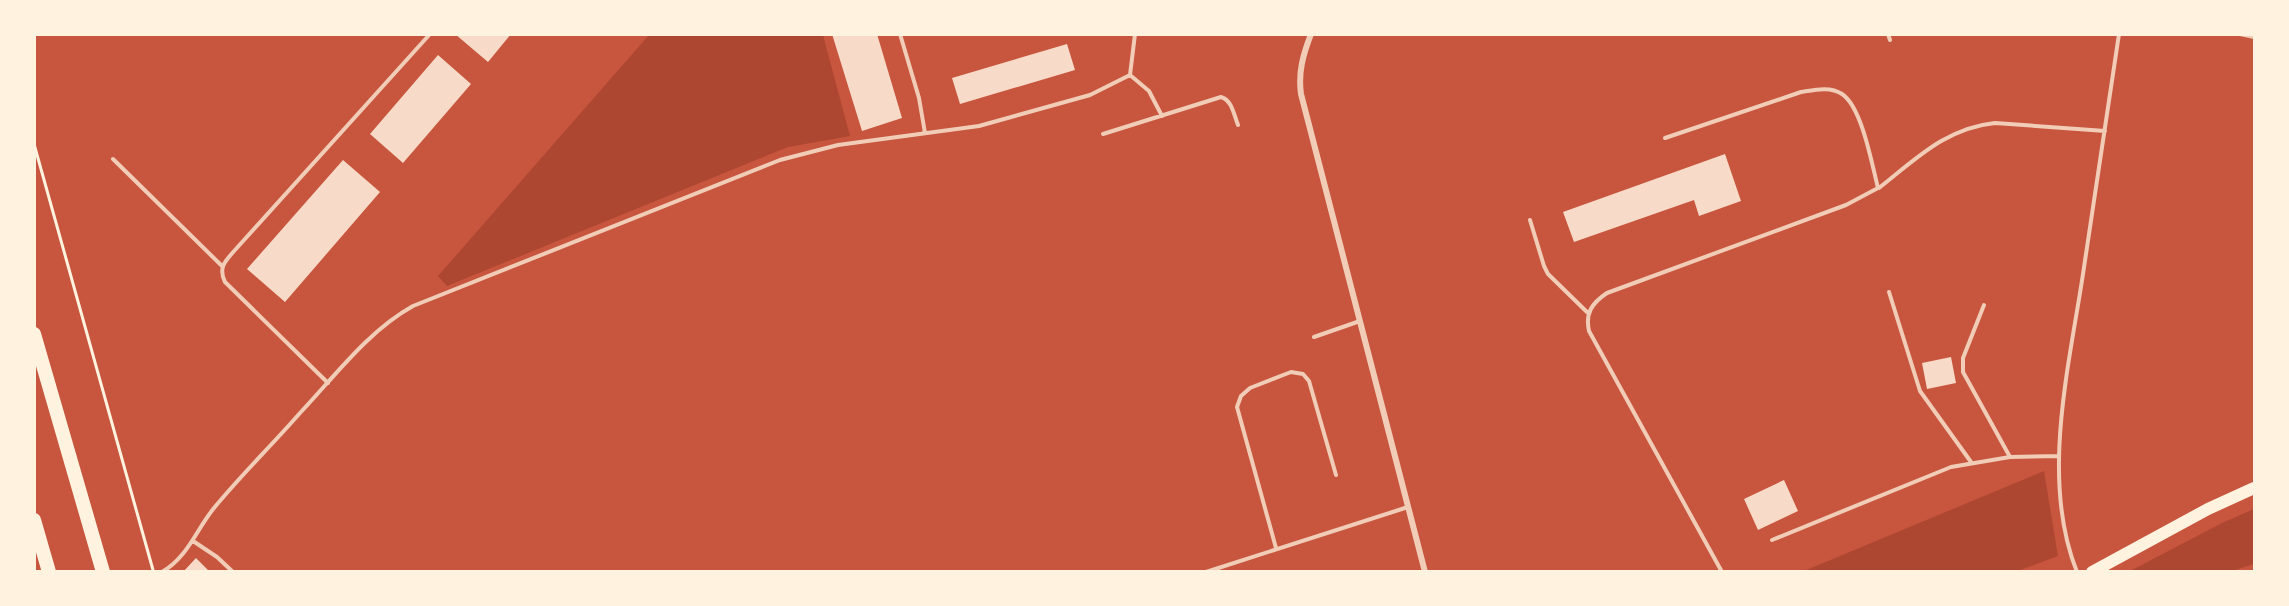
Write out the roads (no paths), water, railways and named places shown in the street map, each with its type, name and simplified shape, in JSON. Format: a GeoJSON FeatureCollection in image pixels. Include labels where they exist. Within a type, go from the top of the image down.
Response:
{"type":"FeatureCollection","features":[{"type":"Feature","properties":{"kind":"highway"},"geometry":{"type":"LineString","coordinates":[[34,334],[103,572]]}},
{"type":"Feature","properties":{"kind":"highway"},"geometry":{"type":"LineString","coordinates":[[34,520],[49,572]]}},
{"type":"Feature","properties":{"kind":"main road"},"geometry":{"type":"LineString","coordinates":[[2092,572],[2208,509],[2254,488]]}},
{"type":"Feature","properties":{"kind":"street"},"geometry":{"type":"LineString","coordinates":[[1311,34],[1298,77],[1301,94],[1425,572]]}},
{"type":"Feature","properties":{"kind":"lane"},"geometry":{"type":"LineString","coordinates":[[328,383],[225,282],[221,273],[222,266],[430,34]]}},
{"type":"Feature","properties":{"kind":"lane"},"geometry":{"type":"LineString","coordinates":[[900,34],[919,98],[925,133]]}},
{"type":"Feature","properties":{"kind":"lane"},"geometry":{"type":"LineString","coordinates":[[1130,75],[1135,34]]}},
{"type":"Feature","properties":{"kind":"lane"},"geometry":{"type":"LineString","coordinates":[[2077,572],[2065,526],[2059,456],[2062,417],[2119,34]]}},
{"type":"Feature","properties":{"kind":"lane"},"geometry":{"type":"LineString","coordinates":[[2240,34],[2254,37]]}},
{"type":"Feature","properties":{"kind":"lane"},"geometry":{"type":"LineString","coordinates":[[162,572],[182,556],[214,508],[328,383],[380,328],[413,306],[780,160],[838,145],[980,126],[1010,119],[1090,95],[1130,75]]}},
{"type":"Feature","properties":{"kind":"lane"},"geometry":{"type":"LineString","coordinates":[[1130,75],[1149,91],[1162,116]]}},
{"type":"Feature","properties":{"kind":"lane"},"geometry":{"type":"LineString","coordinates":[[1665,138],[1801,92],[1823,89],[1835,91],[1844,95],[1858,117],[1878,188]]}},
{"type":"Feature","properties":{"kind":"lane"},"geometry":{"type":"LineString","coordinates":[[1103,134],[1221,97],[1226,98],[1229,102],[1238,125]]}},
{"type":"Feature","properties":{"kind":"lane"},"geometry":{"type":"LineString","coordinates":[[1722,572],[1589,331],[1588,313],[1592,304],[1607,293],[1846,205],[1878,188],[1942,140],[1965,129],[1995,123],[2105,131]]}},
{"type":"Feature","properties":{"kind":"lane"},"geometry":{"type":"LineString","coordinates":[[113,159],[222,266]]}},
{"type":"Feature","properties":{"kind":"lane"},"geometry":{"type":"LineString","coordinates":[[1530,220],[1548,274],[1588,313]]}},
{"type":"Feature","properties":{"kind":"lane"},"geometry":{"type":"LineString","coordinates":[[1888,292],[1920,392],[1971,462]]}},
{"type":"Feature","properties":{"kind":"lane"},"geometry":{"type":"LineString","coordinates":[[1984,304],[1963,358],[1963,372],[2010,457]]}},
{"type":"Feature","properties":{"kind":"lane"},"geometry":{"type":"LineString","coordinates":[[1314,337],[1360,321]]}},
{"type":"Feature","properties":{"kind":"lane"},"geometry":{"type":"LineString","coordinates":[[1276,548],[1237,407],[1241,396],[1250,388],[1291,372],[1303,374],[1309,381],[1336,475]]}},
{"type":"Feature","properties":{"kind":"lane"},"geometry":{"type":"LineString","coordinates":[[1772,540],[1951,466],[2010,457],[2059,456]]}},
{"type":"Feature","properties":{"kind":"lane"},"geometry":{"type":"LineString","coordinates":[[1206,572],[1409,507]]}},
{"type":"Feature","properties":{"kind":"lane"},"geometry":{"type":"LineString","coordinates":[[193,541],[217,557],[233,572]]}}]}
